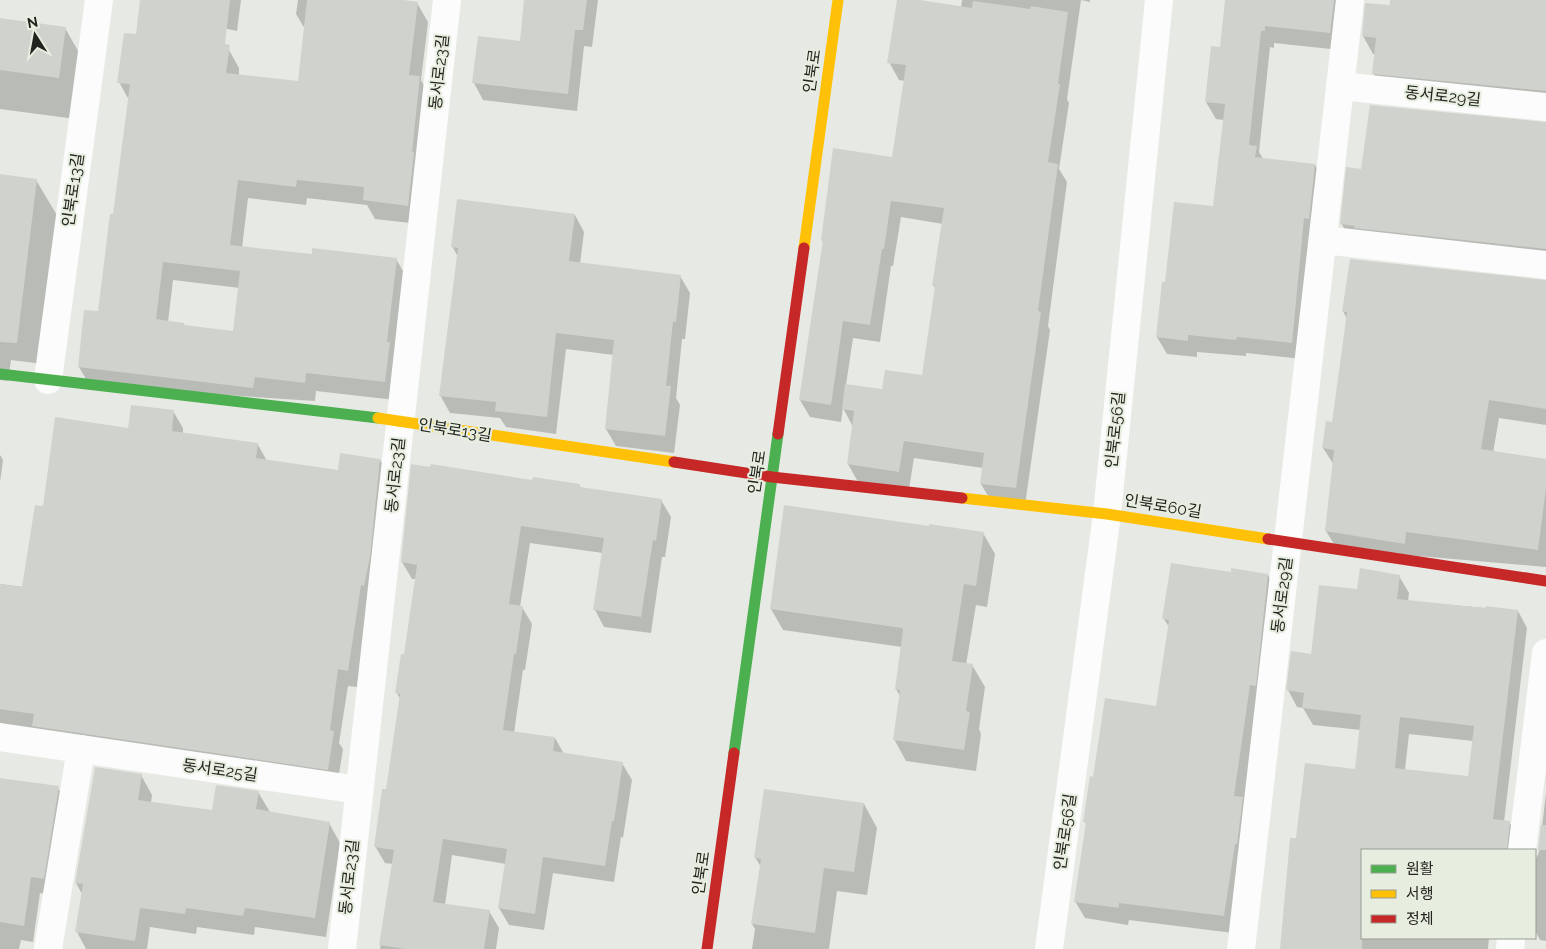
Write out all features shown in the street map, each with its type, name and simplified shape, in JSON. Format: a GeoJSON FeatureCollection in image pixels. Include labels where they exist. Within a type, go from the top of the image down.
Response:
{"type":"FeatureCollection","features":[{"type":"Feature","properties":{"kind":"street","name":"인북로13길"},"geometry":{"type":"LineString","coordinates":[[48,380],[99,0]]}},
{"type":"Feature","properties":{"kind":"street","name":"동서로23길"},"geometry":{"type":"LineString","coordinates":[[342,949],[447,0]]}},
{"type":"Feature","properties":{"kind":"street","name":"인북로"},"geometry":{"type":"LineString","coordinates":[[707,949],[838,0]]}},
{"type":"Feature","properties":{"kind":"street","name":"인북로56길"},"geometry":{"type":"LineString","coordinates":[[1049,949],[1107,514],[1159,0]]}},
{"type":"Feature","properties":{"kind":"street","name":"동서로29길"},"geometry":{"type":"LineString","coordinates":[[1242,949],[1350,0]]}},
{"type":"Feature","properties":{"kind":"street","name":"동서로29길"},"geometry":{"type":"LineString","coordinates":[[1340,86],[1546,107]]}},
{"type":"Feature","properties":{"kind":"street"},"geometry":{"type":"LineString","coordinates":[[1323,240],[1546,265]]}},
{"type":"Feature","properties":{"kind":"street","name":"인북로13길"},"geometry":{"type":"LineString","coordinates":[[0,374],[400,421],[772,477]]}},
{"type":"Feature","properties":{"kind":"street","name":"인북로60길"},"geometry":{"type":"LineString","coordinates":[[772,477],[1107,514],[1546,581]]}},
{"type":"Feature","properties":{"kind":"street"},"geometry":{"type":"LineString","coordinates":[[1522,849],[1546,653]]}},
{"type":"Feature","properties":{"kind":"street","name":"동서로25길"},"geometry":{"type":"LineString","coordinates":[[0,737],[359,790]]}},
{"type":"Feature","properties":{"kind":"street"},"geometry":{"type":"LineString","coordinates":[[48,949],[81,749]]}},
{"type":"Feature","properties":{"kind":"building"},"geometry":{"type":"Polygon","coordinates":[[[140,0],[230,0],[225,44],[230,45],[226,73],[298,81],[307,0],[404,0],[418,2],[409,75],[420,76],[408,206],[363,200],[364,187],[297,180],[296,187],[238,180],[230,245],[312,254],[312,248],[397,258],[387,342],[390,342],[385,382],[306,373],[305,383],[255,377],[253,388],[78,367],[84,310],[98,311],[110,214],[113,214],[130,84],[117,83],[124,33],[136,34],[140,0]],[[163,262],[156,319],[184,323],[184,325],[233,331],[240,271],[163,262]]]}},
{"type":"Feature","properties":{"kind":"building"},"geometry":{"type":"Polygon","coordinates":[[[524,0],[587,0],[583,30],[575,30],[568,94],[472,83],[478,36],[520,41],[524,0]]]}},
{"type":"Feature","properties":{"kind":"building"},"geometry":{"type":"Polygon","coordinates":[[[897,0],[920,0],[972,8],[973,1],[1030,9],[1031,6],[1068,12],[1058,84],[1060,84],[1048,162],[1058,164],[1038,311],[1041,312],[1016,488],[980,484],[984,453],[904,441],[899,472],[847,464],[854,411],[842,409],[845,384],[882,389],[885,370],[922,375],[935,286],[932,286],[944,208],[891,201],[870,325],[843,321],[831,405],[799,400],[823,240],[821,240],[833,148],[892,157],[906,65],[887,63],[897,0]]]}},
{"type":"Feature","properties":{"kind":"building"},"geometry":{"type":"Polygon","coordinates":[[[1225,0],[1334,0],[1330,33],[1265,26],[1265,31],[1261,31],[1249,145],[1257,146],[1255,157],[1315,164],[1309,219],[1304,218],[1292,343],[1237,337],[1236,340],[1188,335],[1188,341],[1156,337],[1162,282],[1165,282],[1174,202],[1213,206],[1225,104],[1205,102],[1211,46],[1220,47],[1225,0]]]}},
{"type":"Feature","properties":{"kind":"building"},"geometry":{"type":"Polygon","coordinates":[[[1390,0],[1546,0],[1546,91],[1372,74],[1376,38],[1362,36],[1365,3],[1390,5],[1390,0]]]}},
{"type":"Feature","properties":{"kind":"building"},"geometry":{"type":"Polygon","coordinates":[[[0,18],[66,27],[59,78],[0,70],[0,18]]]}},
{"type":"Feature","properties":{"kind":"building"},"geometry":{"type":"Polygon","coordinates":[[[1370,105],[1546,122],[1546,249],[1354,228],[1355,226],[1340,224],[1346,167],[1361,169],[1370,105]]]}},
{"type":"Feature","properties":{"kind":"building"},"geometry":{"type":"Polygon","coordinates":[[[0,174],[37,179],[17,343],[0,342],[0,174]]]}},
{"type":"Feature","properties":{"kind":"building"},"geometry":{"type":"Polygon","coordinates":[[[457,199],[575,214],[569,261],[681,275],[676,322],[673,322],[666,386],[671,386],[665,436],[605,429],[614,340],[556,333],[547,417],[495,411],[496,402],[439,396],[458,248],[451,247],[457,199]]]}},
{"type":"Feature","properties":{"kind":"building"},"geometry":{"type":"Polygon","coordinates":[[[1350,259],[1546,280],[1546,409],[1489,400],[1481,449],[1546,459],[1546,488],[1538,550],[1406,532],[1405,544],[1325,531],[1334,450],[1322,448],[1326,421],[1332,422],[1347,312],[1342,312],[1350,259]]]}},
{"type":"Feature","properties":{"kind":"building"},"geometry":{"type":"Polygon","coordinates":[[[131,405],[174,410],[172,431],[258,443],[256,458],[338,470],[340,453],[380,459],[370,557],[364,586],[361,585],[348,671],[338,669],[330,730],[334,731],[328,770],[32,726],[34,714],[0,709],[0,584],[22,587],[35,505],[43,506],[55,417],[128,428],[131,405]]]}},
{"type":"Feature","properties":{"kind":"building"},"geometry":{"type":"Polygon","coordinates":[[[411,464],[430,467],[431,464],[532,480],[533,477],[580,484],[580,487],[662,499],[656,541],[653,540],[641,617],[593,610],[604,538],[521,526],[509,604],[523,606],[503,730],[555,737],[553,751],[623,762],[605,866],[543,857],[535,914],[498,908],[507,849],[443,839],[433,902],[490,910],[484,949],[405,949],[379,945],[394,850],[374,847],[382,789],[386,789],[400,694],[395,693],[401,654],[404,654],[417,565],[401,562],[411,464]]]}},
{"type":"Feature","properties":{"kind":"building"},"geometry":{"type":"Polygon","coordinates":[[[784,505],[984,532],[976,586],[964,584],[952,661],[973,664],[966,711],[970,712],[964,750],[893,740],[900,690],[895,689],[902,628],[770,609],[784,505]]]}},
{"type":"Feature","properties":{"kind":"building"},"geometry":{"type":"Polygon","coordinates":[[[1171,563],[1231,572],[1231,568],[1268,574],[1256,686],[1250,685],[1234,796],[1243,797],[1224,916],[1119,903],[1119,908],[1074,902],[1086,822],[1083,822],[1090,776],[1093,777],[1105,698],[1156,706],[1169,620],[1162,619],[1171,563]]]}},
{"type":"Feature","properties":{"kind":"building"},"geometry":{"type":"Polygon","coordinates":[[[1360,568],[1400,575],[1397,599],[1518,610],[1493,819],[1510,821],[1507,849],[1361,849],[1362,949],[1280,949],[1290,838],[1296,838],[1305,763],[1355,769],[1361,715],[1302,708],[1304,693],[1286,690],[1291,651],[1311,654],[1319,585],[1357,589],[1360,568]],[[1400,717],[1395,768],[1468,776],[1474,726],[1400,717]]]}},
{"type":"Feature","properties":{"kind":"building"},"geometry":{"type":"Polygon","coordinates":[[[95,767],[142,774],[138,800],[212,810],[216,785],[259,791],[256,809],[330,822],[315,918],[245,908],[243,916],[186,908],[185,914],[140,908],[135,941],[75,932],[83,884],[75,883],[95,767]]]}},
{"type":"Feature","properties":{"kind":"building"},"geometry":{"type":"Polygon","coordinates":[[[0,778],[59,786],[44,879],[31,877],[24,926],[0,922],[0,778]]]}},
{"type":"Feature","properties":{"kind":"building"},"geometry":{"type":"Polygon","coordinates":[[[764,789],[864,803],[854,872],[824,868],[815,933],[751,924],[761,859],[754,858],[764,789]]]}},
{"type":"Feature","properties":{"kind":"building"},"geometry":{"type":"Polygon","coordinates":[[[1541,825],[1546,825],[1546,850],[1538,850],[1541,825]]]}},
{"type":"Feature","properties":{"kind":"traffic: fast"},"geometry":{"type":"LineString","coordinates":[[0,374],[378,418]]}},
{"type":"Feature","properties":{"kind":"traffic: fast"},"geometry":{"type":"LineString","coordinates":[[734,753],[778,434]]}},
{"type":"Feature","properties":{"kind":"traffic: slow"},"geometry":{"type":"LineString","coordinates":[[804,248],[838,0]]}},
{"type":"Feature","properties":{"kind":"traffic: slow"},"geometry":{"type":"LineString","coordinates":[[378,418],[674,462]]}},
{"type":"Feature","properties":{"kind":"traffic: slow"},"geometry":{"type":"LineString","coordinates":[[962,498],[1107,514],[1268,539]]}},
{"type":"Feature","properties":{"kind":"traffic: jam"},"geometry":{"type":"LineString","coordinates":[[778,434],[804,248]]}},
{"type":"Feature","properties":{"kind":"traffic: jam"},"geometry":{"type":"LineString","coordinates":[[674,462],[772,477],[962,498]]}},
{"type":"Feature","properties":{"kind":"traffic: jam"},"geometry":{"type":"LineString","coordinates":[[1268,539],[1546,581]]}},
{"type":"Feature","properties":{"kind":"traffic: jam"},"geometry":{"type":"LineString","coordinates":[[707,949],[734,753]]}}]}
